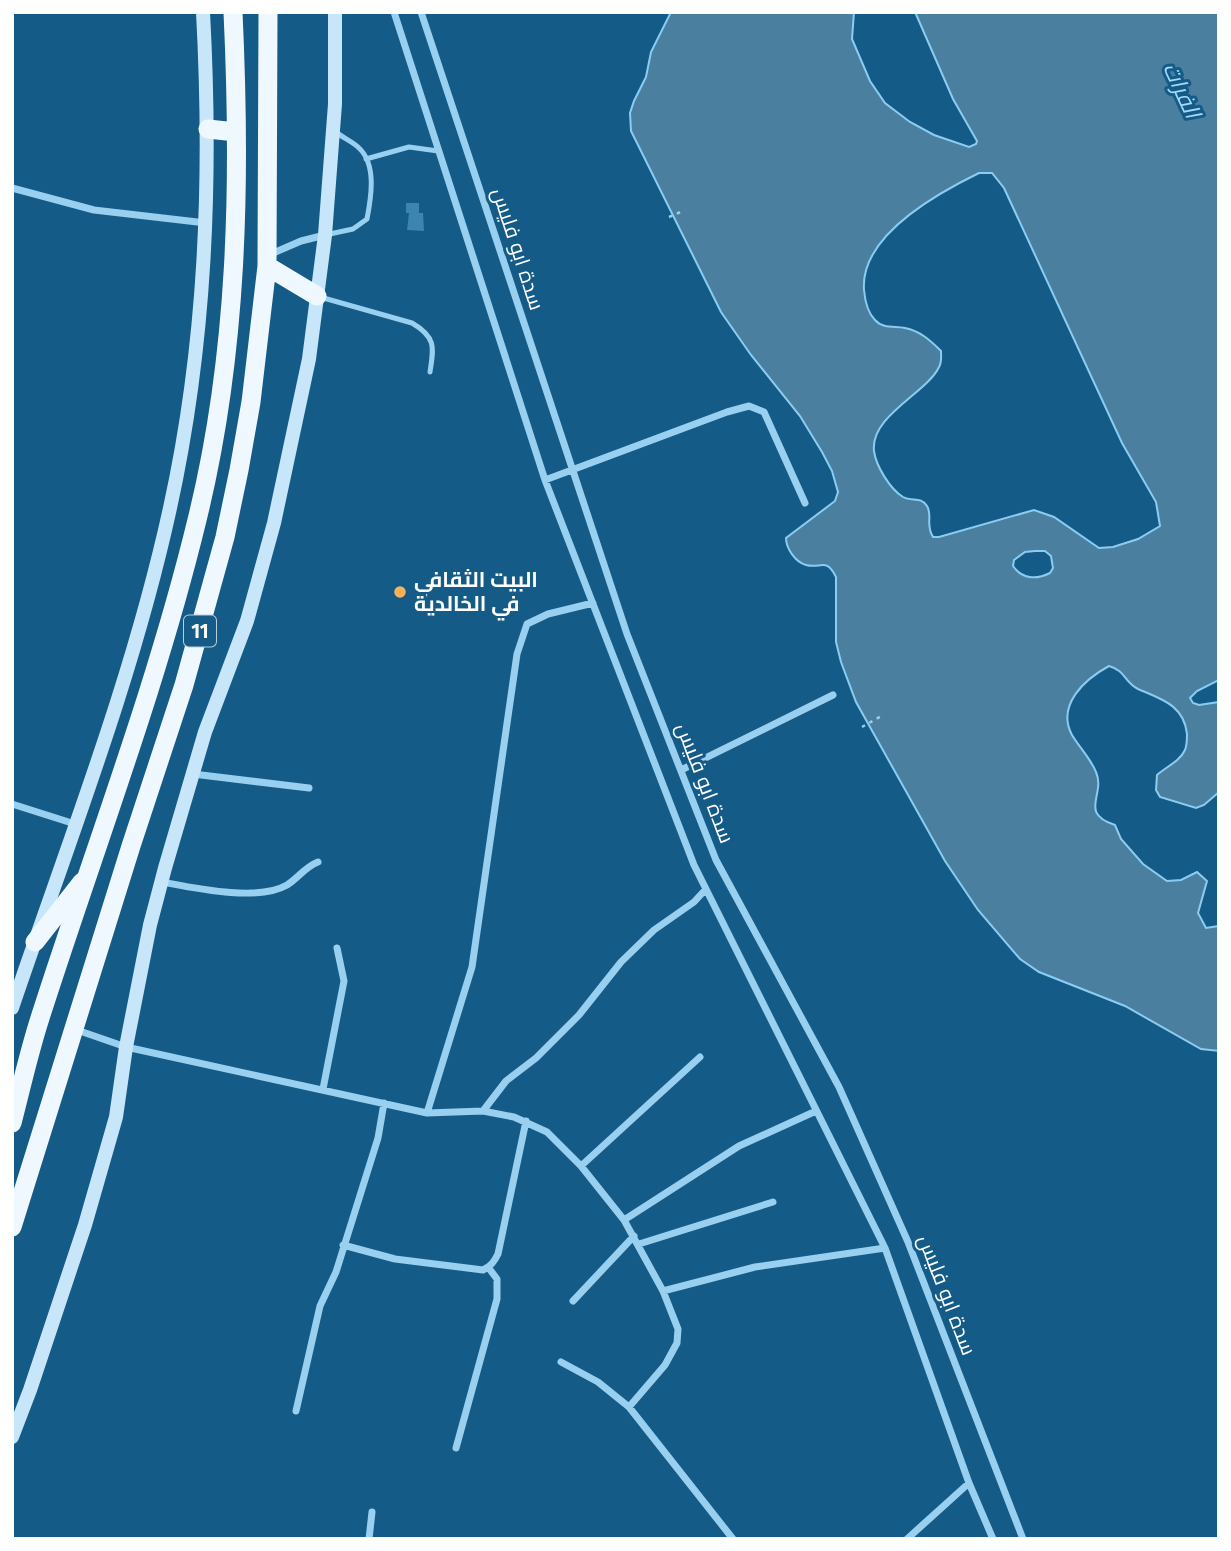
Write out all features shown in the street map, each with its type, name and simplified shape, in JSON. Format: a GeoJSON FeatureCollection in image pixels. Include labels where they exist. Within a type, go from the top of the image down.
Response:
{"type":"FeatureCollection","features":[{"type":"Feature","properties":{"kind":"highway","name":"11"},"geometry":{"type":"LineString","coordinates":[[12,1123],[39,1020],[91,870],[178,593],[211,455],[225,365],[233,275],[236,132],[233,12]]}},
{"type":"Feature","properties":{"kind":"highway","name":"11"},"geometry":{"type":"LineString","coordinates":[[12,1227],[131,846],[159,766],[207,604],[239,470],[251,402],[267,261],[268,12]]}},
{"type":"Feature","properties":{"kind":"highway"},"geometry":{"type":"LineString","coordinates":[[208,129],[236,132]]}},
{"type":"Feature","properties":{"kind":"highway"},"geometry":{"type":"LineString","coordinates":[[267,261],[317,296]]}},
{"type":"Feature","properties":{"kind":"highway"},"geometry":{"type":"LineString","coordinates":[[178,593],[207,604]]}},
{"type":"Feature","properties":{"kind":"highway"},"geometry":{"type":"LineString","coordinates":[[35,942],[91,870]]}},
{"type":"Feature","properties":{"kind":"main road"},"geometry":{"type":"LineString","coordinates":[[12,1008],[128,664],[170,508],[185,433],[196,358],[206,223],[208,129],[203,12]]}},
{"type":"Feature","properties":{"kind":"main road"},"geometry":{"type":"LineString","coordinates":[[12,1437],[88,1213],[116,1117],[126,1047],[150,925],[192,774],[247,621],[274,523],[309,359],[326,235],[335,104],[335,12]]}},
{"type":"Feature","properties":{"kind":"street","name":"سدة ابو فليس"},"geometry":{"type":"LineString","coordinates":[[394,12],[545,480],[593,603],[706,888],[885,1248],[969,1483],[993,1539]]}},
{"type":"Feature","properties":{"kind":"street","name":"سدة ابو فليس"},"geometry":{"type":"LineString","coordinates":[[421,12],[627,634],[727,883],[839,1087],[908,1242],[1024,1539]]}},
{"type":"Feature","properties":{"kind":"street"},"geometry":{"type":"LineString","coordinates":[[12,188],[94,210],[206,223]]}},
{"type":"Feature","properties":{"kind":"street"},"geometry":{"type":"LineString","coordinates":[[267,261],[290,245],[326,235]]}},
{"type":"Feature","properties":{"kind":"street"},"geometry":{"type":"LineString","coordinates":[[545,480],[727,412],[750,407],[764,412],[805,503]]}},
{"type":"Feature","properties":{"kind":"street"},"geometry":{"type":"LineString","coordinates":[[427,1113],[471,967],[517,654],[527,624],[548,614],[593,603]]}},
{"type":"Feature","properties":{"kind":"street"},"geometry":{"type":"LineString","coordinates":[[681,770],[833,695]]}},
{"type":"Feature","properties":{"kind":"street"},"geometry":{"type":"LineString","coordinates":[[192,774],[309,788]]}},
{"type":"Feature","properties":{"kind":"street"},"geometry":{"type":"LineString","coordinates":[[12,804],[75,824]]}},
{"type":"Feature","properties":{"kind":"street"},"geometry":{"type":"LineString","coordinates":[[162,882],[207,890],[268,891],[287,885],[308,866],[318,862]]}},
{"type":"Feature","properties":{"kind":"street"},"geometry":{"type":"LineString","coordinates":[[483,1111],[506,1081],[536,1058],[579,1015],[621,962],[654,930],[694,902],[706,888]]}},
{"type":"Feature","properties":{"kind":"street"},"geometry":{"type":"LineString","coordinates":[[323,1089],[344,981],[337,948]]}},
{"type":"Feature","properties":{"kind":"street"},"geometry":{"type":"LineString","coordinates":[[73,1028],[126,1047],[384,1104],[427,1113],[483,1111],[526,1121],[547,1132],[581,1166],[624,1220],[663,1291],[678,1329],[677,1343],[665,1365],[629,1407]]}},
{"type":"Feature","properties":{"kind":"street"},"geometry":{"type":"LineString","coordinates":[[581,1166],[700,1057]]}},
{"type":"Feature","properties":{"kind":"street"},"geometry":{"type":"LineString","coordinates":[[296,1411],[320,1306],[336,1272],[378,1138],[384,1104]]}},
{"type":"Feature","properties":{"kind":"street"},"geometry":{"type":"LineString","coordinates":[[624,1220],[739,1146],[816,1111]]}},
{"type":"Feature","properties":{"kind":"street"},"geometry":{"type":"LineString","coordinates":[[343,1245],[395,1259],[483,1270],[488,1268],[498,1254],[526,1121]]}},
{"type":"Feature","properties":{"kind":"street"},"geometry":{"type":"LineString","coordinates":[[639,1244],[773,1202]]}},
{"type":"Feature","properties":{"kind":"street"},"geometry":{"type":"LineString","coordinates":[[572,1301],[634,1236]]}},
{"type":"Feature","properties":{"kind":"street"},"geometry":{"type":"LineString","coordinates":[[663,1291],[755,1267],[885,1248]]}},
{"type":"Feature","properties":{"kind":"street"},"geometry":{"type":"LineString","coordinates":[[456,1448],[497,1299],[497,1279],[488,1268]]}},
{"type":"Feature","properties":{"kind":"street"},"geometry":{"type":"LineString","coordinates":[[561,1363],[598,1382],[629,1407],[733,1539]]}},
{"type":"Feature","properties":{"kind":"street"},"geometry":{"type":"LineString","coordinates":[[907,1539],[969,1483]]}},
{"type":"Feature","properties":{"kind":"street"},"geometry":{"type":"LineString","coordinates":[[369,1539],[372,1512]]}},
{"type":"Feature","properties":{"kind":"lane"},"geometry":{"type":"LineString","coordinates":[[326,235],[353,229],[366,219],[371,197],[371,178],[361,149],[333,129]]}},
{"type":"Feature","properties":{"kind":"lane"},"geometry":{"type":"LineString","coordinates":[[366,159],[409,147],[438,151]]}},
{"type":"Feature","properties":{"kind":"lane"},"geometry":{"type":"LineString","coordinates":[[317,296],[412,323],[422,329],[430,338],[434,349],[430,372]]}},
{"type":"Feature","properties":{"kind":"path"},"geometry":{"type":"LineString","coordinates":[[669,217],[683,211]]}},
{"type":"Feature","properties":{"kind":"path"},"geometry":{"type":"LineString","coordinates":[[862,727],[883,715]]}},
{"type":"Feature","properties":{"kind":"water","name":"الفرات"},"geometry":{"type":"Polygon","coordinates":[[[671,12],[854,12],[852,39],[870,81],[885,103],[910,122],[934,135],[969,147],[977,141],[953,99],[915,12],[1219,12],[1219,680],[1197,691],[1190,698],[1193,703],[1199,705],[1219,702],[1219,792],[1204,805],[1196,808],[1160,797],[1156,790],[1157,775],[1183,754],[1187,744],[1185,724],[1170,704],[1133,686],[1115,668],[1109,666],[1091,678],[1076,694],[1070,703],[1068,724],[1096,772],[1098,788],[1095,809],[1098,815],[1115,825],[1121,839],[1143,864],[1167,881],[1181,880],[1197,872],[1207,881],[1198,913],[1206,928],[1219,926],[1219,1051],[1201,1049],[1125,1006],[1039,972],[1020,959],[978,910],[945,861],[856,702],[836,642],[836,577],[826,565],[811,566],[802,563],[795,558],[788,546],[786,538],[835,501],[838,492],[832,471],[800,416],[751,355],[721,312],[631,131],[630,113],[646,77],[651,52],[671,12]],[[979,173],[943,192],[905,219],[875,252],[866,270],[865,298],[872,317],[885,326],[915,331],[941,351],[940,365],[933,377],[890,416],[875,438],[874,451],[884,477],[903,497],[922,501],[927,506],[933,537],[1034,510],[1054,517],[1099,548],[1113,547],[1138,539],[1160,526],[1156,502],[1122,443],[1004,188],[992,173],[979,173]],[[1045,551],[1025,552],[1014,560],[1013,566],[1021,574],[1040,577],[1050,573],[1053,568],[1051,556],[1045,551]]]}},
{"type":"Feature","properties":{"kind":"building"},"geometry":{"type":"Polygon","coordinates":[[[406,203],[419,203],[419,213],[423,213],[424,231],[407,230],[409,213],[406,213],[406,203]]]}},
{"type":"Feature","properties":{"kind":"place","name":"البيت الثقافي في الخالدية"},"geometry":{"type":"Point","coordinates":[400,592]}}]}
